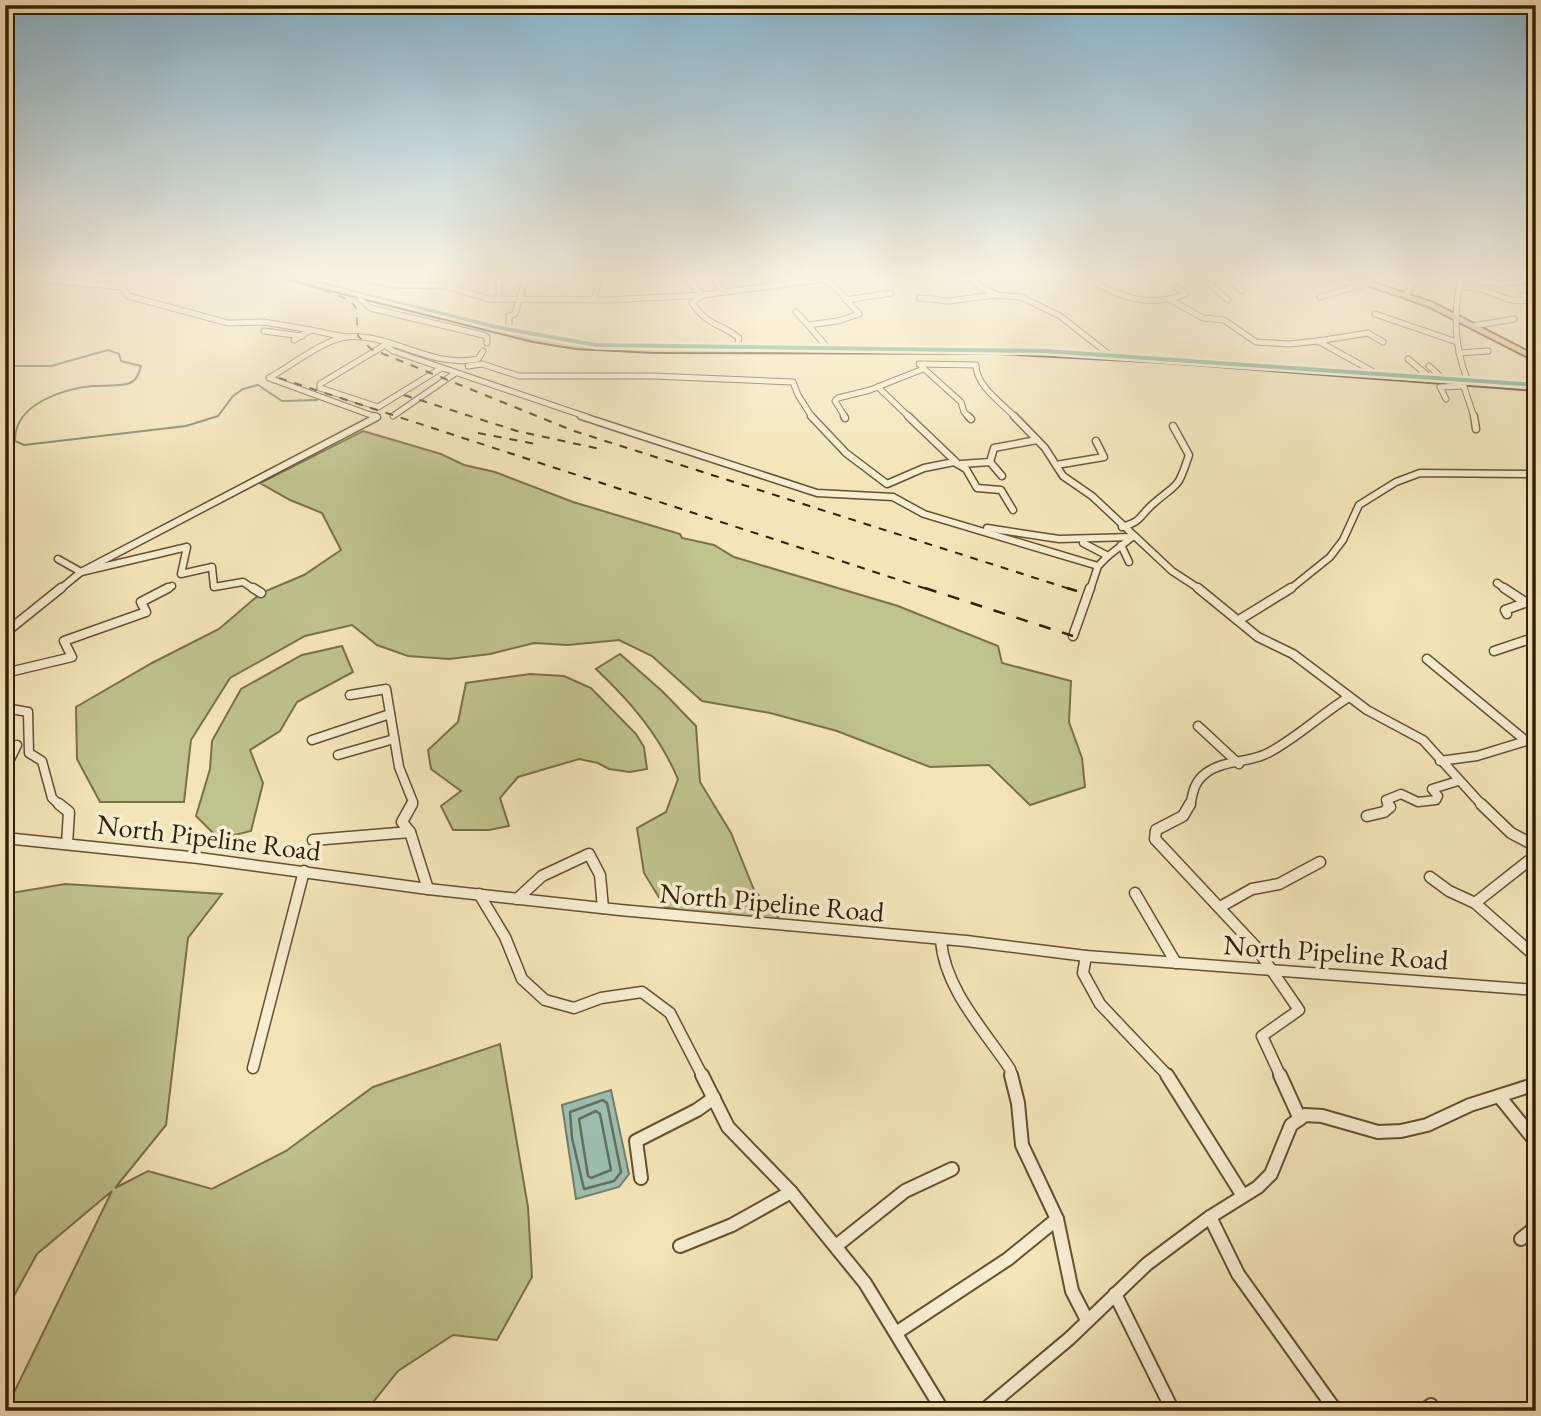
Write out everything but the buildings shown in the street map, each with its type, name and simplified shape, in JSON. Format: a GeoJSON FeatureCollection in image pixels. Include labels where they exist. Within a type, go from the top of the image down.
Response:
{"type":"FeatureCollection","features":[{"type":"Feature","properties":{"kind":"highway"},"geometry":{"type":"LineString","coordinates":[[577,345],[598,348],[998,351],[1427,375],[1465,382]]}},
{"type":"Feature","properties":{"kind":"highway"},"geometry":{"type":"LineString","coordinates":[[664,345],[980,347],[1105,352],[1536,386]]}},
{"type":"Feature","properties":{"kind":"main road"},"geometry":{"type":"LineString","coordinates":[[1505,345],[1536,359]]}},
{"type":"Feature","properties":{"kind":"street"},"geometry":{"type":"LineString","coordinates":[[5,633],[81,572],[377,417],[269,378],[330,345]]}},
{"type":"Feature","properties":{"kind":"street"},"geometry":{"type":"LineString","coordinates":[[385,345],[457,363],[478,359],[483,351]]}},
{"type":"Feature","properties":{"kind":"street"},"geometry":{"type":"LineString","coordinates":[[385,345],[393,351],[440,369],[817,493],[893,496],[924,514],[1098,566]]}},
{"type":"Feature","properties":{"kind":"street"},"geometry":{"type":"LineString","coordinates":[[385,345],[320,384],[320,388],[378,407],[440,369]]}},
{"type":"Feature","properties":{"kind":"street"},"geometry":{"type":"LineString","coordinates":[[1097,345],[1105,352]]}},
{"type":"Feature","properties":{"kind":"street"},"geometry":{"type":"LineString","coordinates":[[1325,345],[1371,371]]}},
{"type":"Feature","properties":{"kind":"street"},"geometry":{"type":"LineString","coordinates":[[1458,345],[1476,429]]}},
{"type":"Feature","properties":{"kind":"street"},"geometry":{"type":"LineString","coordinates":[[1459,352],[1488,351]]}},
{"type":"Feature","properties":{"kind":"street"},"geometry":{"type":"LineString","coordinates":[[432,356],[452,365],[482,364],[519,376],[653,376],[793,383],[807,413],[842,448],[921,508],[977,526],[1028,537],[1081,542],[1133,537]]}},
{"type":"Feature","properties":{"kind":"street"},"geometry":{"type":"LineString","coordinates":[[1408,359],[1427,375]]}},
{"type":"Feature","properties":{"kind":"street"},"geometry":{"type":"LineString","coordinates":[[971,419],[964,412],[961,402],[919,364],[976,365],[976,374],[982,383],[1045,448],[1063,476],[1092,496],[1133,537],[1272,645],[1293,654],[1367,710],[1423,740],[1458,781],[1511,833],[1536,846]]}},
{"type":"Feature","properties":{"kind":"street"},"geometry":{"type":"LineString","coordinates":[[1429,366],[1441,377]]}},
{"type":"Feature","properties":{"kind":"street"},"geometry":{"type":"LineString","coordinates":[[845,418],[835,401],[838,398],[877,387],[923,369]]}},
{"type":"Feature","properties":{"kind":"street"},"geometry":{"type":"LineString","coordinates":[[393,415],[454,373]]}},
{"type":"Feature","properties":{"kind":"street"},"geometry":{"type":"LineString","coordinates":[[1446,399],[1440,387],[1465,382]]}},
{"type":"Feature","properties":{"kind":"street"},"geometry":{"type":"LineString","coordinates":[[877,387],[958,463],[977,488],[1002,491],[1013,510]]}},
{"type":"Feature","properties":{"kind":"street"},"geometry":{"type":"LineString","coordinates":[[1122,527],[1140,521],[1151,505],[1175,489],[1180,482],[1189,455],[1173,426]]}},
{"type":"Feature","properties":{"kind":"street"},"geometry":{"type":"LineString","coordinates":[[990,462],[994,448],[1037,440]]}},
{"type":"Feature","properties":{"kind":"street"},"geometry":{"type":"LineString","coordinates":[[1056,466],[1104,457],[1096,441]]}},
{"type":"Feature","properties":{"kind":"street"},"geometry":{"type":"LineString","coordinates":[[887,484],[937,464],[990,462],[1002,476]]}},
{"type":"Feature","properties":{"kind":"street"},"geometry":{"type":"LineString","coordinates":[[1238,621],[1327,561],[1341,544],[1359,505],[1396,482],[1430,472],[1536,474]]}},
{"type":"Feature","properties":{"kind":"street"},"geometry":{"type":"LineString","coordinates":[[1073,636],[1098,566],[1133,537]]}},
{"type":"Feature","properties":{"kind":"street"},"geometry":{"type":"LineString","coordinates":[[1081,542],[1108,556]]}},
{"type":"Feature","properties":{"kind":"street"},"geometry":{"type":"LineString","coordinates":[[1121,545],[1129,562]]}},
{"type":"Feature","properties":{"kind":"street"},"geometry":{"type":"LineString","coordinates":[[58,559],[81,572],[187,547],[181,574],[212,568],[214,587],[243,582],[261,593]]}},
{"type":"Feature","properties":{"kind":"street"},"geometry":{"type":"LineString","coordinates":[[1497,583],[1525,601]]}},
{"type":"Feature","properties":{"kind":"street"},"geometry":{"type":"LineString","coordinates":[[5,673],[72,657],[64,641],[146,612],[141,602],[172,586]]}},
{"type":"Feature","properties":{"kind":"street"},"geometry":{"type":"LineString","coordinates":[[1507,614],[1505,610],[1509,607],[1536,599]]}},
{"type":"Feature","properties":{"kind":"street"},"geometry":{"type":"LineString","coordinates":[[5,625],[19,622]]}},
{"type":"Feature","properties":{"kind":"street"},"geometry":{"type":"LineString","coordinates":[[1494,651],[1536,637]]}},
{"type":"Feature","properties":{"kind":"street"},"geometry":{"type":"LineString","coordinates":[[1427,659],[1532,741]]}},
{"type":"Feature","properties":{"kind":"street"},"geometry":{"type":"LineString","coordinates":[[350,695],[386,689],[399,767],[413,802],[402,817],[402,822],[410,832],[428,889]]}},
{"type":"Feature","properties":{"kind":"street"},"geometry":{"type":"LineString","coordinates":[[1300,1119],[1262,1037],[1298,1010],[1255,946],[1155,839],[1156,830],[1184,817],[1192,807],[1193,786],[1205,772],[1239,764],[1276,750],[1300,729],[1349,697]]}},
{"type":"Feature","properties":{"kind":"street"},"geometry":{"type":"LineString","coordinates":[[5,708],[28,712],[29,753],[42,761],[52,798],[69,812],[67,844]]}},
{"type":"Feature","properties":{"kind":"street"},"geometry":{"type":"LineString","coordinates":[[312,740],[390,714]]}},
{"type":"Feature","properties":{"kind":"street"},"geometry":{"type":"LineString","coordinates":[[1198,726],[1239,764]]}},
{"type":"Feature","properties":{"kind":"street"},"geometry":{"type":"LineString","coordinates":[[338,755],[394,739]]}},
{"type":"Feature","properties":{"kind":"street"},"geometry":{"type":"LineString","coordinates":[[1440,761],[1477,756],[1532,741]]}},
{"type":"Feature","properties":{"kind":"street"},"geometry":{"type":"LineString","coordinates":[[5,769],[17,745]]}},
{"type":"Feature","properties":{"kind":"street"},"geometry":{"type":"LineString","coordinates":[[1367,816],[1388,810],[1390,807],[1386,800],[1401,794],[1421,804],[1428,804],[1438,796],[1432,789],[1458,781]]}},
{"type":"Feature","properties":{"kind":"street"},"geometry":{"type":"LineString","coordinates":[[313,840],[410,832]]}},
{"type":"Feature","properties":{"kind":"street","name":"North Pipeline Road"},"geometry":{"type":"LineString","coordinates":[[5,838],[304,871],[517,899],[1086,956],[1536,990]]}},
{"type":"Feature","properties":{"kind":"street"},"geometry":{"type":"LineString","coordinates":[[517,899],[542,876],[589,854],[600,875],[603,908]]}},
{"type":"Feature","properties":{"kind":"street"},"geometry":{"type":"LineString","coordinates":[[1475,903],[1536,855]]}},
{"type":"Feature","properties":{"kind":"street"},"geometry":{"type":"LineString","coordinates":[[1220,907],[1252,888],[1279,884],[1320,862]]}},
{"type":"Feature","properties":{"kind":"street"},"geometry":{"type":"LineString","coordinates":[[253,1068],[304,871]]}},
{"type":"Feature","properties":{"kind":"street"},"geometry":{"type":"LineString","coordinates":[[1430,877],[1449,891],[1475,903],[1536,957]]}},
{"type":"Feature","properties":{"kind":"street"},"geometry":{"type":"LineString","coordinates":[[1135,893],[1177,963]]}},
{"type":"Feature","properties":{"kind":"street"},"geometry":{"type":"LineString","coordinates":[[479,894],[505,937],[522,979],[545,1000],[574,1009],[601,998],[642,992],[670,1013],[729,1128],[791,1192],[865,1283],[943,1411]]}},
{"type":"Feature","properties":{"kind":"street"},"geometry":{"type":"LineString","coordinates":[[941,941],[942,953],[953,985],[1010,1069],[1018,1103],[1022,1145],[1056,1219],[1072,1291],[1087,1320]]}},
{"type":"Feature","properties":{"kind":"street"},"geometry":{"type":"LineString","coordinates":[[1086,956],[1083,973],[1100,1004],[1172,1080],[1243,1196]]}},
{"type":"Feature","properties":{"kind":"street"},"geometry":{"type":"LineString","coordinates":[[984,1411],[1070,1338],[1147,1264],[1271,1174],[1291,1125],[1306,1115],[1322,1116],[1378,1132],[1401,1131],[1427,1125],[1445,1115],[1536,1084]]}},
{"type":"Feature","properties":{"kind":"street"},"geometry":{"type":"LineString","coordinates":[[1499,1096],[1536,1142]]}},
{"type":"Feature","properties":{"kind":"street"},"geometry":{"type":"LineString","coordinates":[[641,1178],[636,1141],[697,1110],[714,1098]]}},
{"type":"Feature","properties":{"kind":"street"},"geometry":{"type":"LineString","coordinates":[[836,1246],[905,1191],[953,1169]]}},
{"type":"Feature","properties":{"kind":"street"},"geometry":{"type":"LineString","coordinates":[[680,1246],[732,1225],[791,1192]]}},
{"type":"Feature","properties":{"kind":"street"},"geometry":{"type":"LineString","coordinates":[[1210,1217],[1238,1274],[1336,1411]]}},
{"type":"Feature","properties":{"kind":"street"},"geometry":{"type":"LineString","coordinates":[[896,1333],[1008,1259],[1056,1219]]}},
{"type":"Feature","properties":{"kind":"street"},"geometry":{"type":"LineString","coordinates":[[1521,1239],[1536,1227]]}},
{"type":"Feature","properties":{"kind":"street"},"geometry":{"type":"LineString","coordinates":[[1115,1294],[1173,1411]]}},
{"type":"Feature","properties":{"kind":"green space"},"geometry":{"type":"Polygon","coordinates":[[[363,431],[441,454],[464,465],[495,472],[573,502],[680,534],[682,538],[714,545],[734,557],[898,606],[998,646],[1002,663],[1071,681],[1069,722],[1082,758],[1085,787],[1030,805],[989,765],[930,767],[837,731],[770,713],[702,701],[652,656],[619,640],[568,645],[534,643],[490,654],[449,659],[408,656],[377,645],[352,625],[305,636],[230,678],[191,740],[184,802],[100,802],[77,759],[76,707],[152,663],[219,629],[261,593],[304,575],[341,550],[322,513],[290,500],[260,483],[363,431]]]}},
{"type":"Feature","properties":{"kind":"green space"},"geometry":{"type":"Polygon","coordinates":[[[342,646],[353,672],[297,702],[280,731],[250,750],[263,783],[251,831],[219,839],[196,816],[210,769],[212,741],[241,689],[302,655],[342,646]]]}},
{"type":"Feature","properties":{"kind":"green space"},"geometry":{"type":"Polygon","coordinates":[[[620,654],[696,726],[700,782],[731,833],[754,890],[784,924],[703,915],[665,907],[644,873],[637,828],[666,812],[678,779],[643,720],[596,669],[620,654]]]}},
{"type":"Feature","properties":{"kind":"green space"},"geometry":{"type":"Polygon","coordinates":[[[530,674],[564,676],[591,688],[636,734],[644,747],[647,769],[630,772],[609,769],[598,763],[579,759],[518,777],[500,798],[509,826],[489,830],[453,830],[441,806],[461,791],[431,769],[428,750],[458,722],[466,683],[530,674]]]}},
{"type":"Feature","properties":{"kind":"green space"},"geometry":{"type":"Polygon","coordinates":[[[65,884],[222,894],[188,938],[166,1125],[115,1188],[148,1171],[212,1189],[286,1151],[373,1087],[500,1044],[528,1207],[532,1277],[497,1340],[453,1335],[398,1371],[366,1411],[5,1411],[112,1191],[37,1254],[5,1312],[5,894],[65,884]]]}},
{"type":"Feature","properties":{"kind":"water"},"geometry":{"type":"Polygon","coordinates":[[[611,1090],[629,1174],[619,1187],[576,1199],[562,1105],[611,1090]]]}},
{"type":"Feature","properties":{"kind":"waterway"},"geometry":{"type":"LineString","coordinates":[[5,366],[51,366],[108,350],[119,354],[121,361],[141,366],[136,378],[130,383],[68,391],[31,408],[17,428],[15,441],[24,445],[186,426],[218,416],[233,396],[243,389],[258,385],[282,401],[317,400]]}},
{"type":"Feature","properties":{"kind":"railway"},"geometry":{"type":"LineString","coordinates":[[367,345],[371,349],[574,431],[1073,590]]}},
{"type":"Feature","properties":{"kind":"railway"},"geometry":{"type":"LineString","coordinates":[[279,378],[930,590]]}},
{"type":"Feature","properties":{"kind":"railway"},"geometry":{"type":"LineString","coordinates":[[404,395],[517,431],[600,449]]}},
{"type":"Feature","properties":{"kind":"railway"},"geometry":{"type":"LineString","coordinates":[[478,433],[536,444]]}},
{"type":"Feature","properties":{"kind":"railway"},"geometry":{"type":"LineString","coordinates":[[925,588],[1073,636]]}},
{"type":"Feature","properties":{"kind":"railway"},"geometry":{"type":"LineString","coordinates":[[1067,588],[1077,591]]}},
{"type":"Feature","properties":{"kind":"transit line"},"geometry":{"type":"LineString","coordinates":[[602,345],[1046,351],[1536,385]]}}]}
